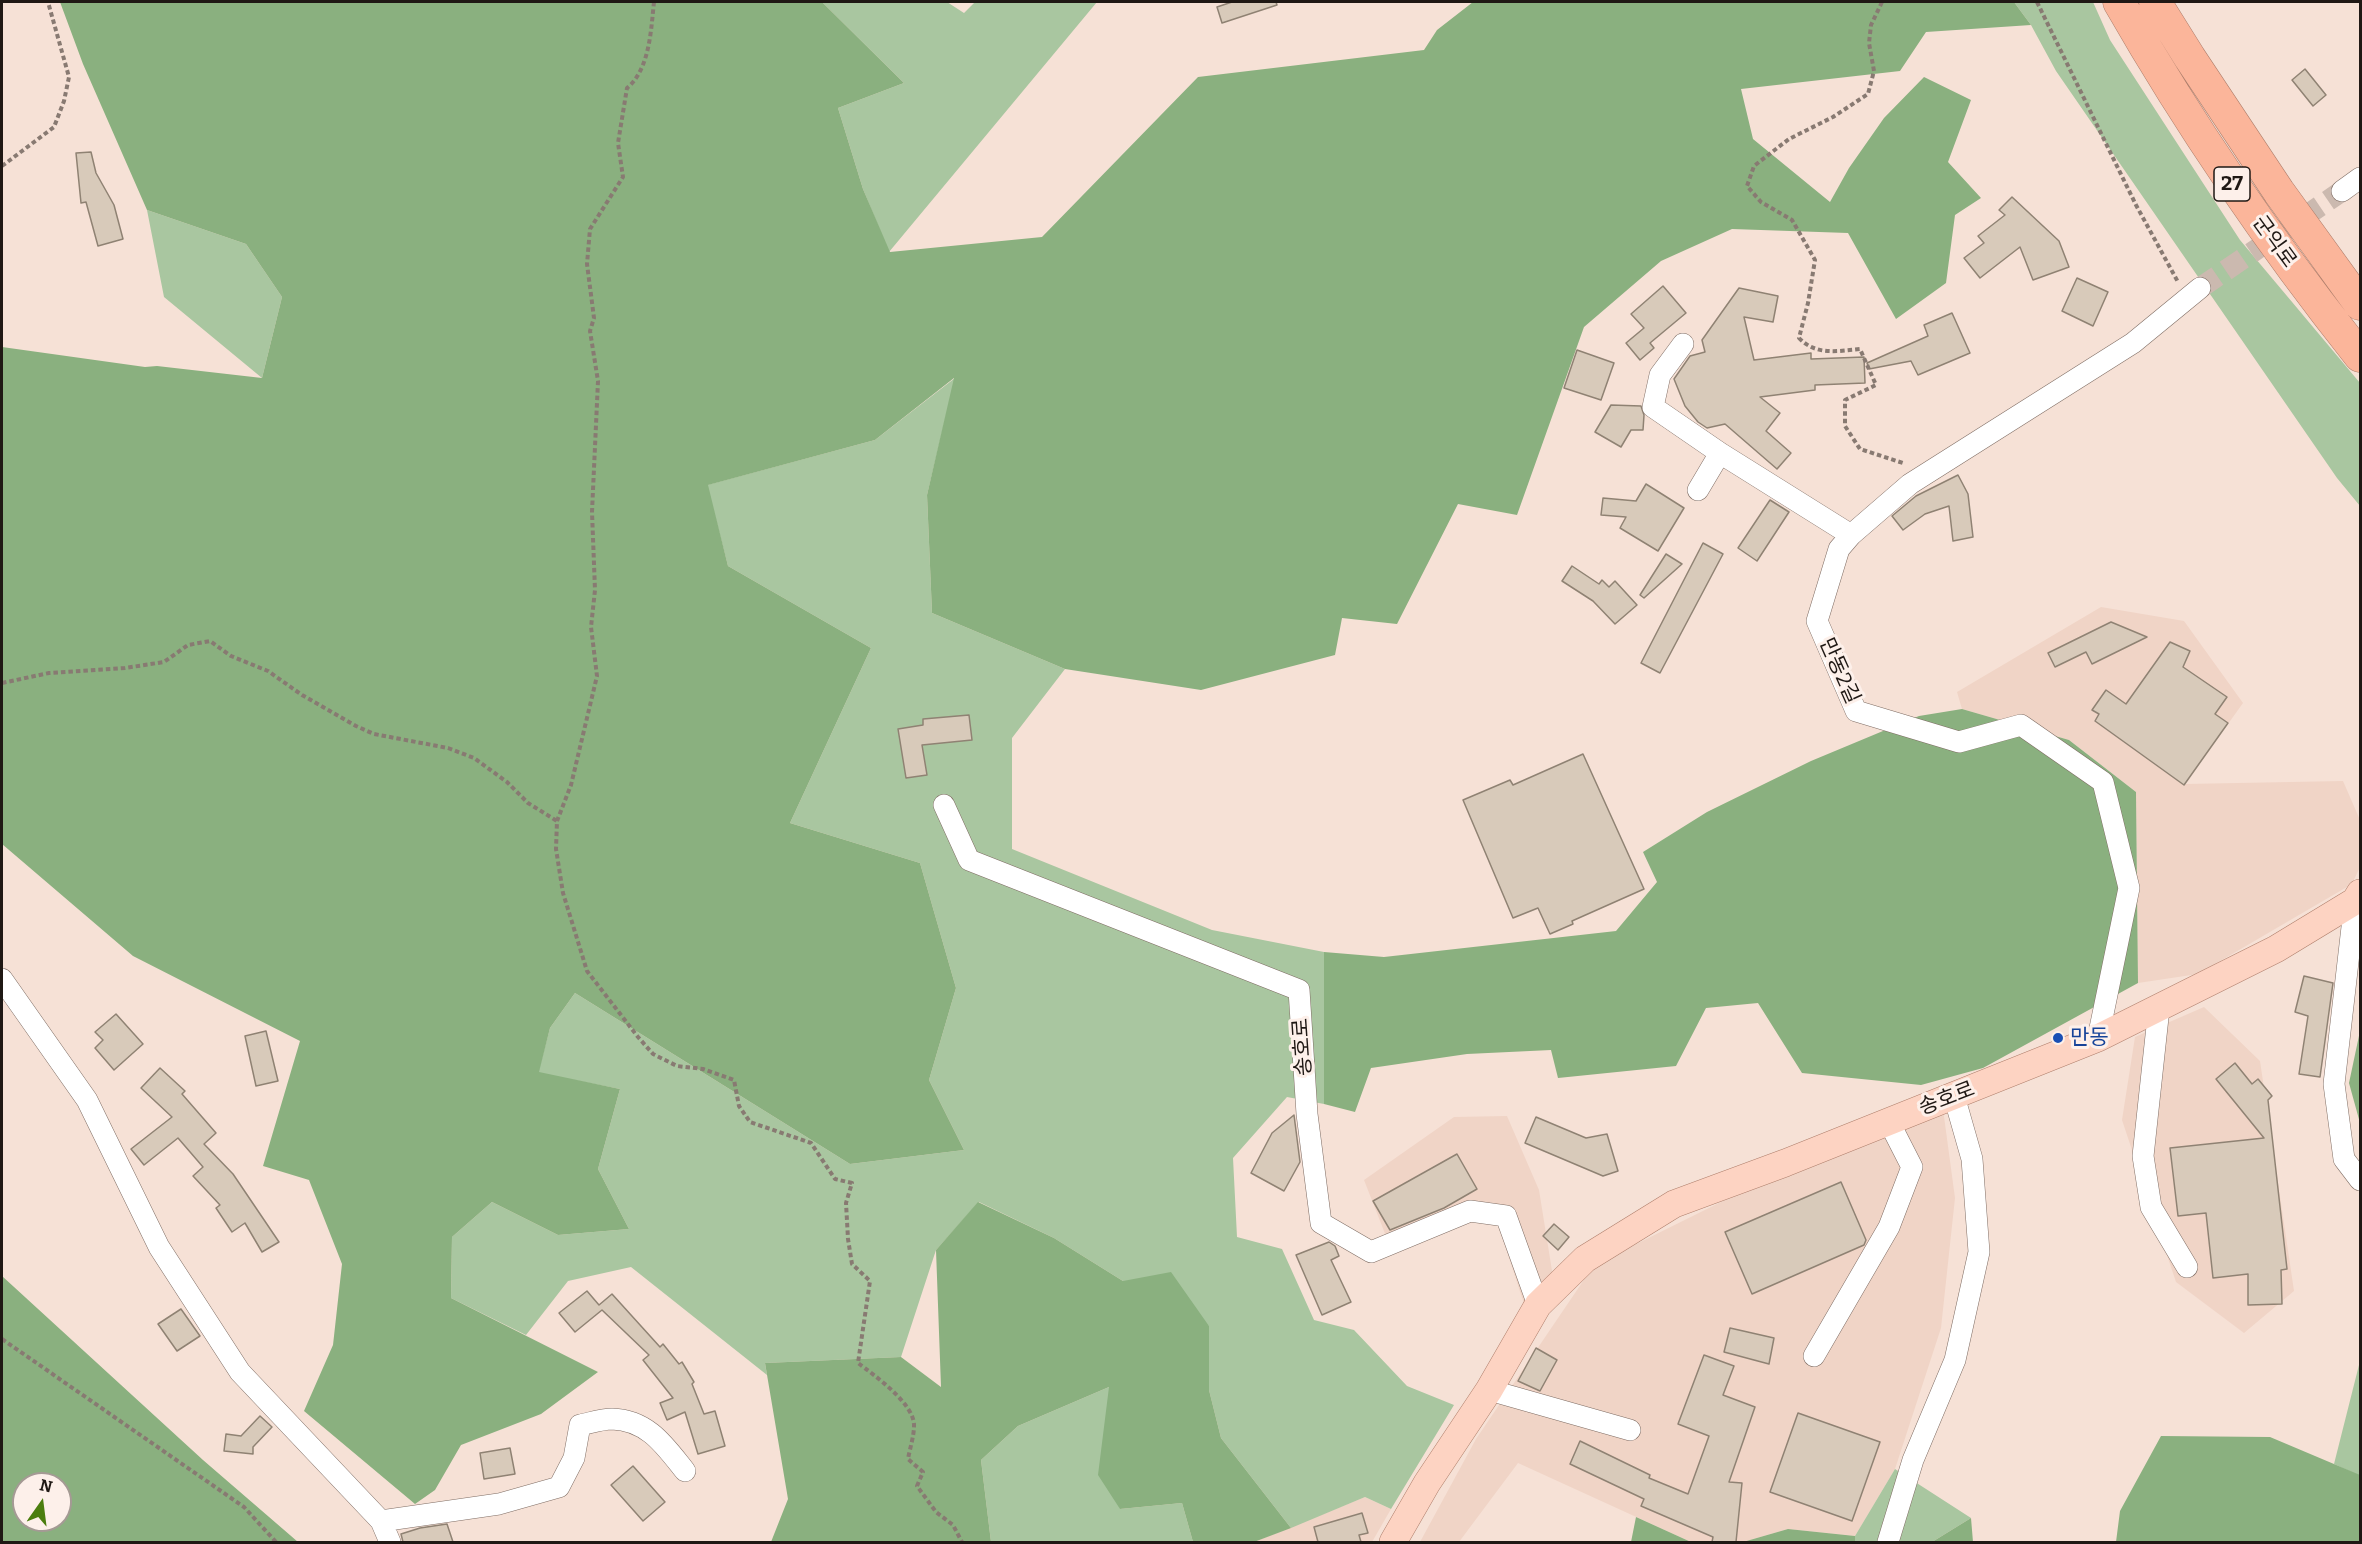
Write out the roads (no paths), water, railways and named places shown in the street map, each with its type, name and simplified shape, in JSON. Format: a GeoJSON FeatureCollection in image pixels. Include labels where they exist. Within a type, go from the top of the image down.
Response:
{"type":"FeatureCollection","features":[{"type":"Feature","properties":{"kind":"highway","name":"군익로"},"geometry":{"type":"LineString","coordinates":[[2119,2],[2166,84],[2237,192],[2361,356]]}},
{"type":"Feature","properties":{"kind":"highway","name":"군익로"},"geometry":{"type":"LineString","coordinates":[[2155,2],[2279,192],[2361,304]]}},
{"type":"Feature","properties":{"kind":"main road","name":"송호로"},"geometry":{"type":"LineString","coordinates":[[1393,1542],[1427,1483],[1489,1390],[1538,1305],[1585,1259],[1674,1204],[1889,1122],[2098,1038],[2276,949],[2358,897]]}},
{"type":"Feature","properties":{"kind":"street"},"geometry":{"type":"LineString","coordinates":[[2342,191],[2361,178]]}},
{"type":"Feature","properties":{"kind":"street","name":"만동2길"},"geometry":{"type":"LineString","coordinates":[[2098,1038],[2129,888],[2103,782],[2021,725],[1959,742],[1856,711],[1817,621],[1839,549],[1851,535],[1910,484],[2133,343],[2193,293]]}},
{"type":"Feature","properties":{"kind":"street"},"geometry":{"type":"LineString","coordinates":[[1683,344],[1660,375],[1653,407],[1720,453],[1851,535]]}},
{"type":"Feature","properties":{"kind":"street"},"geometry":{"type":"LineString","coordinates":[[1698,490],[1720,453]]}},
{"type":"Feature","properties":{"kind":"street","name":"송호로"},"geometry":{"type":"LineString","coordinates":[[944,805],[969,860],[1299,990],[1307,1114],[1321,1222],[1371,1252],[1470,1211],[1506,1216],[1538,1305]]}},
{"type":"Feature","properties":{"kind":"street"},"geometry":{"type":"LineString","coordinates":[[2358,897],[2334,1084],[2344,1159],[2361,1180]]}},
{"type":"Feature","properties":{"kind":"street"},"geometry":{"type":"LineString","coordinates":[[2,980],[87,1100],[159,1247],[240,1372],[381,1521],[390,1542]]}},
{"type":"Feature","properties":{"kind":"street"},"geometry":{"type":"LineString","coordinates":[[2159,1008],[2143,1156],[2151,1207],[2187,1267]]}},
{"type":"Feature","properties":{"kind":"street"},"geometry":{"type":"LineString","coordinates":[[1888,1542],[1913,1460],[1955,1360],[1979,1252],[1972,1159],[1954,1096]]}},
{"type":"Feature","properties":{"kind":"street"},"geometry":{"type":"LineString","coordinates":[[1814,1356],[1889,1227],[1912,1167],[1889,1122]]}},
{"type":"Feature","properties":{"kind":"street"},"geometry":{"type":"LineString","coordinates":[[1489,1390],[1630,1430]]}},
{"type":"Feature","properties":{"kind":"street"},"geometry":{"type":"LineString","coordinates":[[381,1521],[499,1504],[559,1487],[574,1458],[580,1425],[611,1419],[632,1423],[658,1437],[685,1471]]}},
{"type":"Feature","properties":{"kind":"tunnel"},"geometry":{"type":"LineString","coordinates":[[2200,288],[2342,191]]}},
{"type":"Feature","properties":{"kind":"place","name":"만동"},"geometry":{"type":"Point","coordinates":[2058,1038]}}]}
